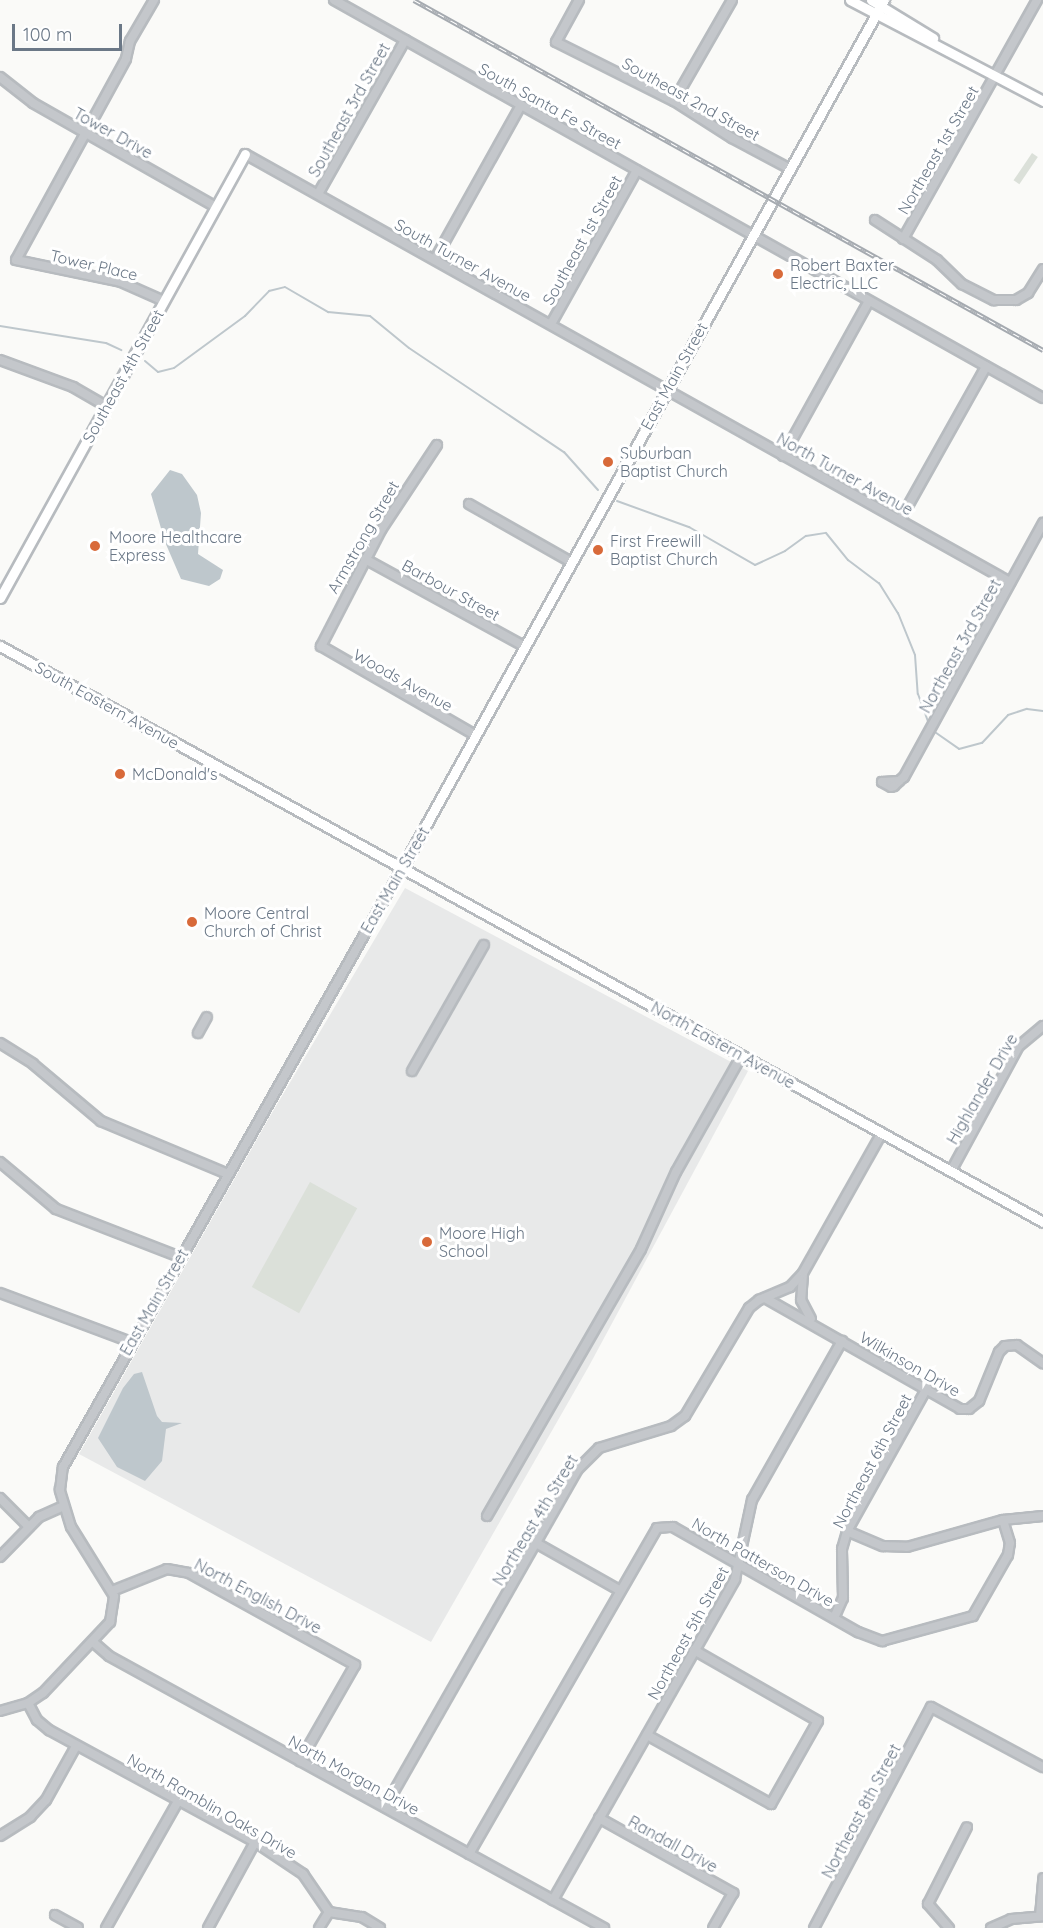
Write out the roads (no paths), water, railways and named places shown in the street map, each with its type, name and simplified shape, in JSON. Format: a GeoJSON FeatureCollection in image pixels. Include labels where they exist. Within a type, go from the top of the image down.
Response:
{"type":"FeatureCollection","features":[{"type":"Feature","properties":{"kind":"main road"},"geometry":{"type":"LineString","coordinates":[[850,0],[880,7]]}},
{"type":"Feature","properties":{"kind":"main road"},"geometry":{"type":"LineString","coordinates":[[871,0],[949,49],[1043,102]]}},
{"type":"Feature","properties":{"kind":"main road","name":"East Main Street"},"geometry":{"type":"LineString","coordinates":[[402,868],[880,7]]}},
{"type":"Feature","properties":{"kind":"main road","name":"Southeast 4th Street"},"geometry":{"type":"LineString","coordinates":[[0,598],[246,154]]}},
{"type":"Feature","properties":{"kind":"main road","name":"South Eastern Avenue"},"geometry":{"type":"LineString","coordinates":[[0,646],[402,868]]}},
{"type":"Feature","properties":{"kind":"main road","name":"North Eastern Avenue"},"geometry":{"type":"LineString","coordinates":[[402,868],[1043,1222]]}},
{"type":"Feature","properties":{"kind":"street"},"geometry":{"type":"LineString","coordinates":[[85,133],[154,0]]}},
{"type":"Feature","properties":{"kind":"street","name":"South Santa Fe Street"},"geometry":{"type":"LineString","coordinates":[[334,0],[1043,398]]}},
{"type":"Feature","properties":{"kind":"street","name":"Southeast 2nd Street"},"geometry":{"type":"LineString","coordinates":[[579,0],[556,42],[674,101],[718,130],[790,169]]}},
{"type":"Feature","properties":{"kind":"street"},"geometry":{"type":"LineString","coordinates":[[674,101],[732,0]]}},
{"type":"Feature","properties":{"kind":"street","name":"Northeast 1st Street"},"geometry":{"type":"LineString","coordinates":[[903,239],[1037,0]]}},
{"type":"Feature","properties":{"kind":"street","name":"Southeast 3rd Street"},"geometry":{"type":"LineString","coordinates":[[318,194],[405,40]]}},
{"type":"Feature","properties":{"kind":"street","name":"Tower Drive"},"geometry":{"type":"LineString","coordinates":[[0,77],[33,104],[216,207]]}},
{"type":"Feature","properties":{"kind":"street"},"geometry":{"type":"LineString","coordinates":[[435,260],[521,105]]}},
{"type":"Feature","properties":{"kind":"street","name":"Tower Place"},"geometry":{"type":"LineString","coordinates":[[85,133],[16,260],[121,282],[164,301]]}},
{"type":"Feature","properties":{"kind":"street","name":"South Turner Avenue"},"geometry":{"type":"LineString","coordinates":[[246,154],[667,390]]}},
{"type":"Feature","properties":{"kind":"street","name":"Southeast 1st Street"},"geometry":{"type":"LineString","coordinates":[[551,324],[637,170]]}},
{"type":"Feature","properties":{"kind":"street"},"geometry":{"type":"LineString","coordinates":[[875,220],[937,260],[962,284],[994,300],[1016,300],[1028,293],[1043,269]]}},
{"type":"Feature","properties":{"kind":"street"},"geometry":{"type":"LineString","coordinates":[[783,456],[869,301]]}},
{"type":"Feature","properties":{"kind":"street"},"geometry":{"type":"LineString","coordinates":[[0,360],[61,382],[106,406]]}},
{"type":"Feature","properties":{"kind":"street"},"geometry":{"type":"LineString","coordinates":[[900,520],[986,367]]}},
{"type":"Feature","properties":{"kind":"street","name":"North Turner Avenue"},"geometry":{"type":"LineString","coordinates":[[667,390],[1010,582]]}},
{"type":"Feature","properties":{"kind":"street","name":"Armstrong Street"},"geometry":{"type":"LineString","coordinates":[[321,646],[365,559],[408,484],[437,445]]}},
{"type":"Feature","properties":{"kind":"street"},"geometry":{"type":"LineString","coordinates":[[470,504],[571,562]]}},
{"type":"Feature","properties":{"kind":"street","name":"Northeast 3rd Street"},"geometry":{"type":"LineString","coordinates":[[899,781],[1043,523]]}},
{"type":"Feature","properties":{"kind":"street","name":"Barbour Street"},"geometry":{"type":"LineString","coordinates":[[365,559],[524,646]]}},
{"type":"Feature","properties":{"kind":"street","name":"Woods Avenue"},"geometry":{"type":"LineString","coordinates":[[321,646],[475,735]]}},
{"type":"Feature","properties":{"kind":"street","name":"East Main Street"},"geometry":{"type":"LineString","coordinates":[[112,1591],[76,1539],[64,1506],[59,1483],[67,1457],[402,868]]}},
{"type":"Feature","properties":{"kind":"street"},"geometry":{"type":"LineString","coordinates":[[412,1071],[484,945]]}},
{"type":"Feature","properties":{"kind":"street"},"geometry":{"type":"LineString","coordinates":[[198,1033],[207,1017]]}},
{"type":"Feature","properties":{"kind":"street","name":"Highlander Drive"},"geometry":{"type":"LineString","coordinates":[[951,1171],[1019,1046],[1043,1026]]}},
{"type":"Feature","properties":{"kind":"street"},"geometry":{"type":"LineString","coordinates":[[0,1043],[33,1064],[101,1121],[228,1174]]}},
{"type":"Feature","properties":{"kind":"street"},"geometry":{"type":"LineString","coordinates":[[487,1516],[641,1249],[676,1172],[742,1056]]}},
{"type":"Feature","properties":{"kind":"street","name":"Northeast 4th Street"},"geometry":{"type":"LineString","coordinates":[[385,1807],[577,1470],[594,1451],[671,1426],[685,1416],[749,1308],[790,1287],[803,1273],[882,1133]]}},
{"type":"Feature","properties":{"kind":"street"},"geometry":{"type":"LineString","coordinates":[[0,1162],[56,1209],[180,1257]]}},
{"type":"Feature","properties":{"kind":"street"},"geometry":{"type":"LineString","coordinates":[[803,1273],[801,1300],[813,1322]]}},
{"type":"Feature","properties":{"kind":"street"},"geometry":{"type":"LineString","coordinates":[[0,1293],[131,1342]]}},
{"type":"Feature","properties":{"kind":"street","name":"Wilkinson Drive"},"geometry":{"type":"LineString","coordinates":[[765,1298],[813,1322],[960,1409],[969,1408],[979,1401],[999,1352],[1005,1346],[1017,1345],[1043,1363]]}},
{"type":"Feature","properties":{"kind":"street","name":"Northeast 5th Street"},"geometry":{"type":"LineString","coordinates":[[553,1900],[740,1565],[752,1500],[842,1341]]}},
{"type":"Feature","properties":{"kind":"street","name":"Northeast 6th Street"},"geometry":{"type":"LineString","coordinates":[[834,1618],[843,1598],[842,1549],[847,1531],[927,1388]]}},
{"type":"Feature","properties":{"kind":"street"},"geometry":{"type":"LineString","coordinates":[[0,1498],[29,1527]]}},
{"type":"Feature","properties":{"kind":"street"},"geometry":{"type":"LineString","coordinates":[[0,1557],[46,1511],[64,1506]]}},
{"type":"Feature","properties":{"kind":"street"},"geometry":{"type":"LineString","coordinates":[[847,1531],[884,1546],[902,1547],[1003,1520],[1043,1516]]}},
{"type":"Feature","properties":{"kind":"street","name":"North Patterson Drive"},"geometry":{"type":"LineString","coordinates":[[469,1854],[648,1539],[662,1525],[673,1527],[834,1618],[882,1641],[973,1616],[1008,1555],[1010,1543],[1003,1520]]}},
{"type":"Feature","properties":{"kind":"street"},"geometry":{"type":"LineString","coordinates":[[536,1543],[619,1590]]}},
{"type":"Feature","properties":{"kind":"street","name":"North English Drive"},"geometry":{"type":"LineString","coordinates":[[112,1591],[167,1569],[189,1573],[355,1665],[300,1761]]}},
{"type":"Feature","properties":{"kind":"street"},"geometry":{"type":"LineString","coordinates":[[0,1711],[28,1703],[43,1693],[93,1642],[113,1616],[112,1591]]}},
{"type":"Feature","properties":{"kind":"street","name":"North Morgan Drive"},"geometry":{"type":"LineString","coordinates":[[93,1642],[110,1656],[604,1928]]}},
{"type":"Feature","properties":{"kind":"street"},"geometry":{"type":"LineString","coordinates":[[647,1735],[771,1804],[818,1721],[694,1650]]}},
{"type":"Feature","properties":{"kind":"street","name":"North Ramblin Oaks Drive"},"geometry":{"type":"LineString","coordinates":[[28,1703],[43,1726],[255,1842],[303,1874],[329,1912]]}},
{"type":"Feature","properties":{"kind":"street","name":"Northeast 8th Street"},"geometry":{"type":"LineString","coordinates":[[814,1928],[931,1707],[1043,1767]]}},
{"type":"Feature","properties":{"kind":"street"},"geometry":{"type":"LineString","coordinates":[[0,1836],[24,1822],[46,1800],[76,1746]]}},
{"type":"Feature","properties":{"kind":"street"},"geometry":{"type":"LineString","coordinates":[[106,1928],[178,1800]]}},
{"type":"Feature","properties":{"kind":"street","name":"Randall Drive"},"geometry":{"type":"LineString","coordinates":[[599,1818],[733,1893],[713,1928]]}},
{"type":"Feature","properties":{"kind":"street"},"geometry":{"type":"LineString","coordinates":[[949,1928],[928,1904],[967,1827]]}},
{"type":"Feature","properties":{"kind":"street"},"geometry":{"type":"LineString","coordinates":[[208,1928],[255,1842]]}},
{"type":"Feature","properties":{"kind":"street"},"geometry":{"type":"LineString","coordinates":[[991,1928],[1011,1919],[1041,1916],[1043,1878]]}},
{"type":"Feature","properties":{"kind":"street"},"geometry":{"type":"LineString","coordinates":[[319,1928],[329,1912],[362,1917],[380,1928]]}},
{"type":"Feature","properties":{"kind":"street"},"geometry":{"type":"LineString","coordinates":[[55,1915],[78,1928]]}},
{"type":"Feature","properties":{"kind":"waterway"},"geometry":{"type":"LineString","coordinates":[[145,361],[158,372],[174,368],[245,316],[269,291],[285,287],[328,312],[370,316],[409,348],[564,452],[598,490]]}},
{"type":"Feature","properties":{"kind":"waterway"},"geometry":{"type":"LineString","coordinates":[[0,326],[106,343],[121,350]]}},
{"type":"Feature","properties":{"kind":"waterway"},"geometry":{"type":"LineString","coordinates":[[617,501],[689,527],[755,565],[785,551],[806,536],[826,533],[848,560],[879,583],[898,613],[915,655],[918,694],[929,725]]}},
{"type":"Feature","properties":{"kind":"waterway"},"geometry":{"type":"LineString","coordinates":[[932,730],[959,749],[982,743],[1008,715],[1027,709],[1043,711]]}},
{"type":"Feature","properties":{"kind":"railway"},"geometry":{"type":"LineString","coordinates":[[414,0],[1043,350]]}},
{"type":"Feature","properties":{"kind":"place","name":"Robert Baxter Electric, LLC"},"geometry":{"type":"Point","coordinates":[778,274]}},
{"type":"Feature","properties":{"kind":"place","name":"Suburban Baptist Church"},"geometry":{"type":"Point","coordinates":[608,462]}},
{"type":"Feature","properties":{"kind":"place","name":"Moore Healthcare Express"},"geometry":{"type":"Point","coordinates":[95,546]}},
{"type":"Feature","properties":{"kind":"place","name":"First Freewill Baptist Church"},"geometry":{"type":"Point","coordinates":[598,550]}},
{"type":"Feature","properties":{"kind":"place","name":"McDonald's"},"geometry":{"type":"Point","coordinates":[120,774]}},
{"type":"Feature","properties":{"kind":"place","name":"Moore Central Church of Christ"},"geometry":{"type":"Point","coordinates":[192,922]}},
{"type":"Feature","properties":{"kind":"place","name":"Moore High School"},"geometry":{"type":"Point","coordinates":[427,1242]}}]}
